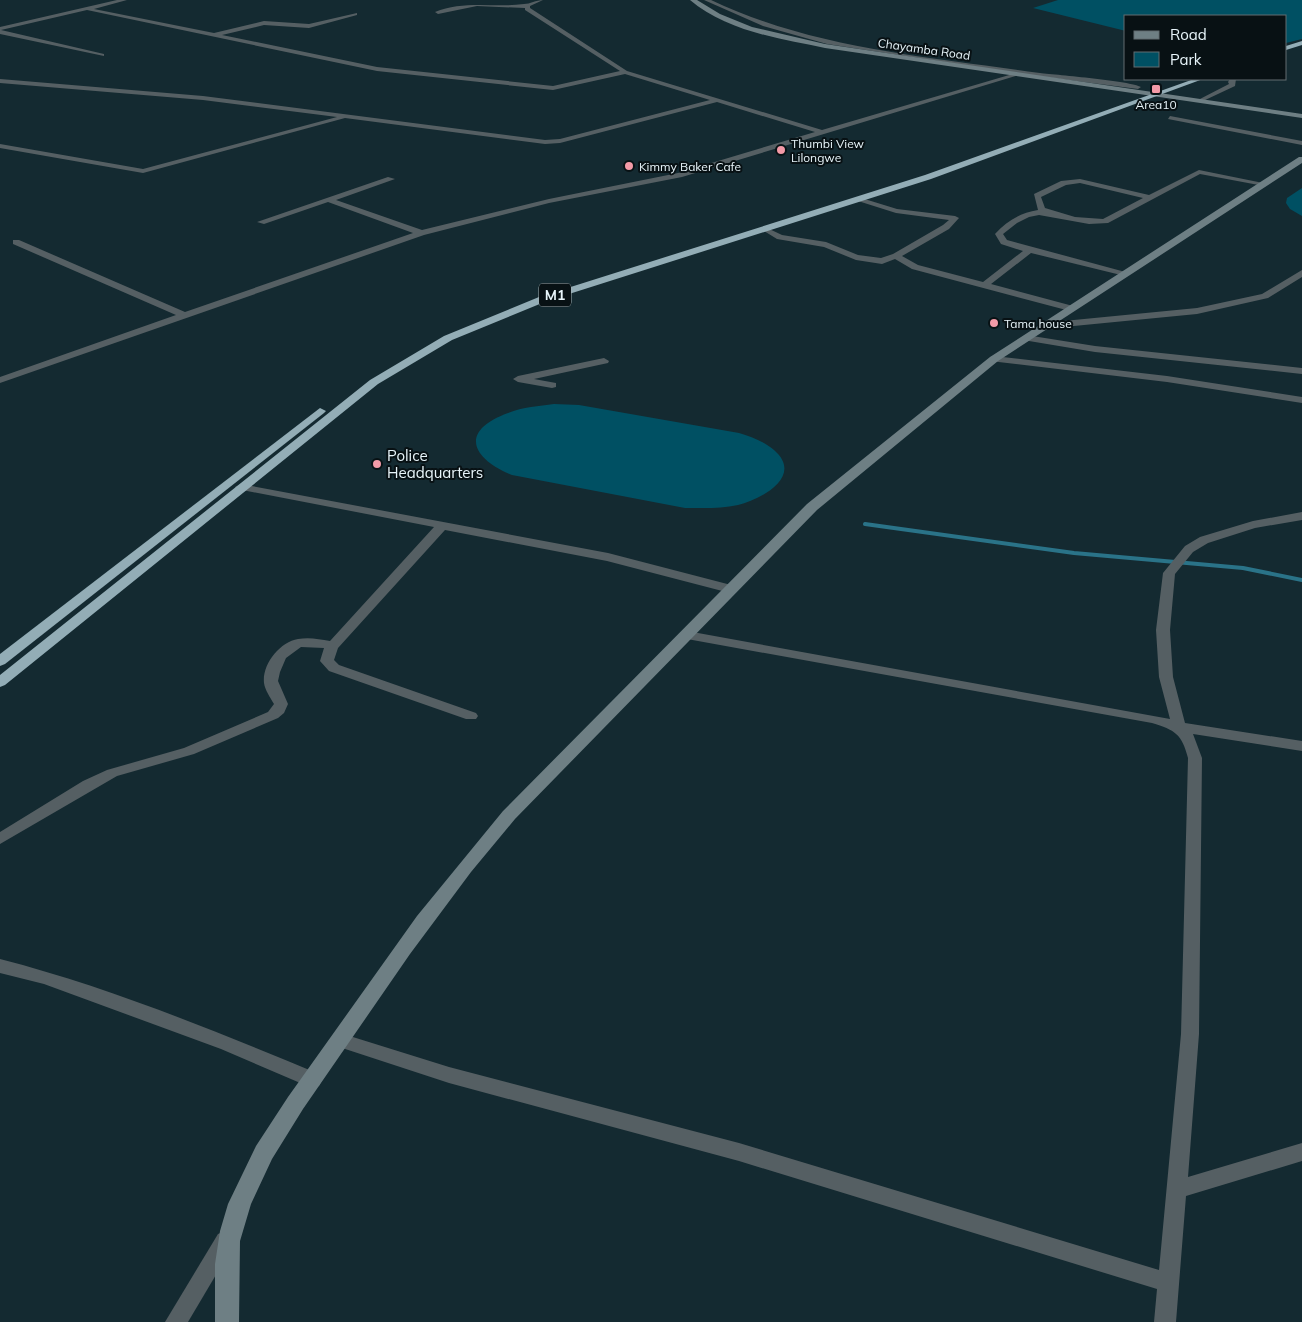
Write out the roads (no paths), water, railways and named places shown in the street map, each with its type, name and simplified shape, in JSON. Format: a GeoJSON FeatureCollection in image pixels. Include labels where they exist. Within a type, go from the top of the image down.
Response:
{"type":"FeatureCollection","features":[{"type":"Feature","properties":{"kind":"highway"},"geometry":{"type":"LineString","coordinates":[[1287,44],[1302,42]]}},
{"type":"Feature","properties":{"kind":"highway"},"geometry":{"type":"LineString","coordinates":[[1287,48],[1302,42]]}},
{"type":"Feature","properties":{"kind":"highway","name":"M1"},"geometry":{"type":"LineString","coordinates":[[0,661],[306,421],[391,362],[454,328],[493,309],[531,296],[895,184],[1181,80]]}},
{"type":"Feature","properties":{"kind":"highway","name":"M1"},"geometry":{"type":"LineString","coordinates":[[2,678],[127,582],[241,487],[374,382],[448,338],[543,299],[862,199],[1197,80]]}},
{"type":"Feature","properties":{"kind":"street"},"geometry":{"type":"LineString","coordinates":[[0,30],[124,0]]}},
{"type":"Feature","properties":{"kind":"street"},"geometry":{"type":"LineString","coordinates":[[438,12],[473,5],[526,6],[540,0]]}},
{"type":"Feature","properties":{"kind":"street","name":"Chayamba Road"},"geometry":{"type":"LineString","coordinates":[[693,0],[731,20],[791,38],[857,50],[1302,116]]}},
{"type":"Feature","properties":{"kind":"street"},"geometry":{"type":"LineString","coordinates":[[707,0],[758,24],[865,49],[1138,87]]}},
{"type":"Feature","properties":{"kind":"street"},"geometry":{"type":"LineString","coordinates":[[526,6],[575,41],[625,72],[821,133]]}},
{"type":"Feature","properties":{"kind":"street"},"geometry":{"type":"LineString","coordinates":[[88,8],[366,68],[543,87],[563,87],[625,72]]}},
{"type":"Feature","properties":{"kind":"street"},"geometry":{"type":"LineString","coordinates":[[212,35],[264,23],[313,26],[355,14],[346,13],[347,8]]}},
{"type":"Feature","properties":{"kind":"street"},"geometry":{"type":"LineString","coordinates":[[0,30],[102,55]]}},
{"type":"Feature","properties":{"kind":"street"},"geometry":{"type":"LineString","coordinates":[[0,380],[422,233],[549,201],[662,179],[1019,74]]}},
{"type":"Feature","properties":{"kind":"street"},"geometry":{"type":"LineString","coordinates":[[1202,100],[1234,85],[1231,82],[1232,80]]}},
{"type":"Feature","properties":{"kind":"street"},"geometry":{"type":"LineString","coordinates":[[0,81],[187,96],[529,140],[560,141],[716,101]]}},
{"type":"Feature","properties":{"kind":"street"},"geometry":{"type":"LineString","coordinates":[[0,146],[128,170],[143,171],[347,117]]}},
{"type":"Feature","properties":{"kind":"street"},"geometry":{"type":"LineString","coordinates":[[1170,118],[1302,143]]}},
{"type":"Feature","properties":{"kind":"street"},"geometry":{"type":"LineString","coordinates":[[176,1322],[230,1233],[243,1193],[271,1142],[416,931],[478,850],[730,589],[812,507],[994,359],[1302,159]]}},
{"type":"Feature","properties":{"kind":"street"},"geometry":{"type":"LineString","coordinates":[[1151,198],[1080,181],[1064,183],[1037,196],[1041,209],[1046,211],[1092,221],[1105,221],[1151,198],[1194,173],[1202,171],[1264,184]]}},
{"type":"Feature","properties":{"kind":"street"},"geometry":{"type":"LineString","coordinates":[[261,222],[391,179]]}},
{"type":"Feature","properties":{"kind":"street"},"geometry":{"type":"LineString","coordinates":[[765,229],[780,237],[826,245],[856,258],[882,261],[896,256],[946,227],[955,218],[896,211],[862,199]]}},
{"type":"Feature","properties":{"kind":"street"},"geometry":{"type":"LineString","coordinates":[[329,200],[422,233]]}},
{"type":"Feature","properties":{"kind":"street"},"geometry":{"type":"LineString","coordinates":[[1046,211],[1032,212],[1006,227],[999,234],[1004,242],[1029,250],[1126,273]]}},
{"type":"Feature","properties":{"kind":"street"},"geometry":{"type":"LineString","coordinates":[[16,242],[184,316]]}},
{"type":"Feature","properties":{"kind":"street"},"geometry":{"type":"LineString","coordinates":[[984,286],[1029,250]]}},
{"type":"Feature","properties":{"kind":"street"},"geometry":{"type":"LineString","coordinates":[[896,256],[915,267],[1070,308]]}},
{"type":"Feature","properties":{"kind":"street"},"geometry":{"type":"LineString","coordinates":[[1043,326],[1197,311],[1265,296],[1302,273]]}},
{"type":"Feature","properties":{"kind":"street"},"geometry":{"type":"LineString","coordinates":[[1026,338],[1095,349],[1302,371]]}},
{"type":"Feature","properties":{"kind":"street"},"geometry":{"type":"LineString","coordinates":[[994,359],[1167,379],[1302,400]]}},
{"type":"Feature","properties":{"kind":"street"},"geometry":{"type":"LineString","coordinates":[[552,385],[518,379],[604,361]]}},
{"type":"Feature","properties":{"kind":"street"},"geometry":{"type":"LineString","coordinates":[[241,487],[608,557],[730,589]]}},
{"type":"Feature","properties":{"kind":"street"},"geometry":{"type":"LineString","coordinates":[[1165,1322],[1190,1034],[1196,758],[1192,742],[1179,727],[1166,676],[1163,630],[1169,573],[1189,549],[1204,540],[1253,525],[1302,516]]}},
{"type":"Feature","properties":{"kind":"street"},"geometry":{"type":"LineString","coordinates":[[443,526],[333,645],[328,652],[327,661],[334,668],[471,716]]}},
{"type":"Feature","properties":{"kind":"street"},"geometry":{"type":"LineString","coordinates":[[686,635],[1154,719],[1179,727],[1302,746]]}},
{"type":"Feature","properties":{"kind":"street"},"geometry":{"type":"LineString","coordinates":[[0,838],[88,785],[112,774],[189,751],[273,715],[279,710],[281,704],[270,686],[269,680],[281,652],[297,643],[333,645]]}},
{"type":"Feature","properties":{"kind":"street"},"geometry":{"type":"LineString","coordinates":[[0,966],[47,978],[210,1037],[312,1080]]}},
{"type":"Feature","properties":{"kind":"street"},"geometry":{"type":"LineString","coordinates":[[340,1040],[449,1075],[757,1157],[1167,1282]]}},
{"type":"Feature","properties":{"kind":"street"},"geometry":{"type":"LineString","coordinates":[[1176,1190],[1302,1152]]}},
{"type":"Feature","properties":{"kind":"street"},"geometry":{"type":"LineString","coordinates":[[227,1322],[230,1233]]}},
{"type":"Feature","properties":{"kind":"waterway"},"geometry":{"type":"LineString","coordinates":[[865,524],[1074,553],[1243,568],[1302,580]]}},
{"type":"Feature","properties":{"kind":"place","name":"Area10"},"geometry":{"type":"Point","coordinates":[1156,89]}},
{"type":"Feature","properties":{"kind":"place","name":"Thumbi View Lilongwe"},"geometry":{"type":"Point","coordinates":[781,150]}},
{"type":"Feature","properties":{"kind":"place","name":"Kimmy Baker Cafe"},"geometry":{"type":"Point","coordinates":[629,166]}},
{"type":"Feature","properties":{"kind":"place","name":"Tama house"},"geometry":{"type":"Point","coordinates":[994,323]}},
{"type":"Feature","properties":{"kind":"place","name":"Police Headquarters"},"geometry":{"type":"Point","coordinates":[377,464]}}]}
